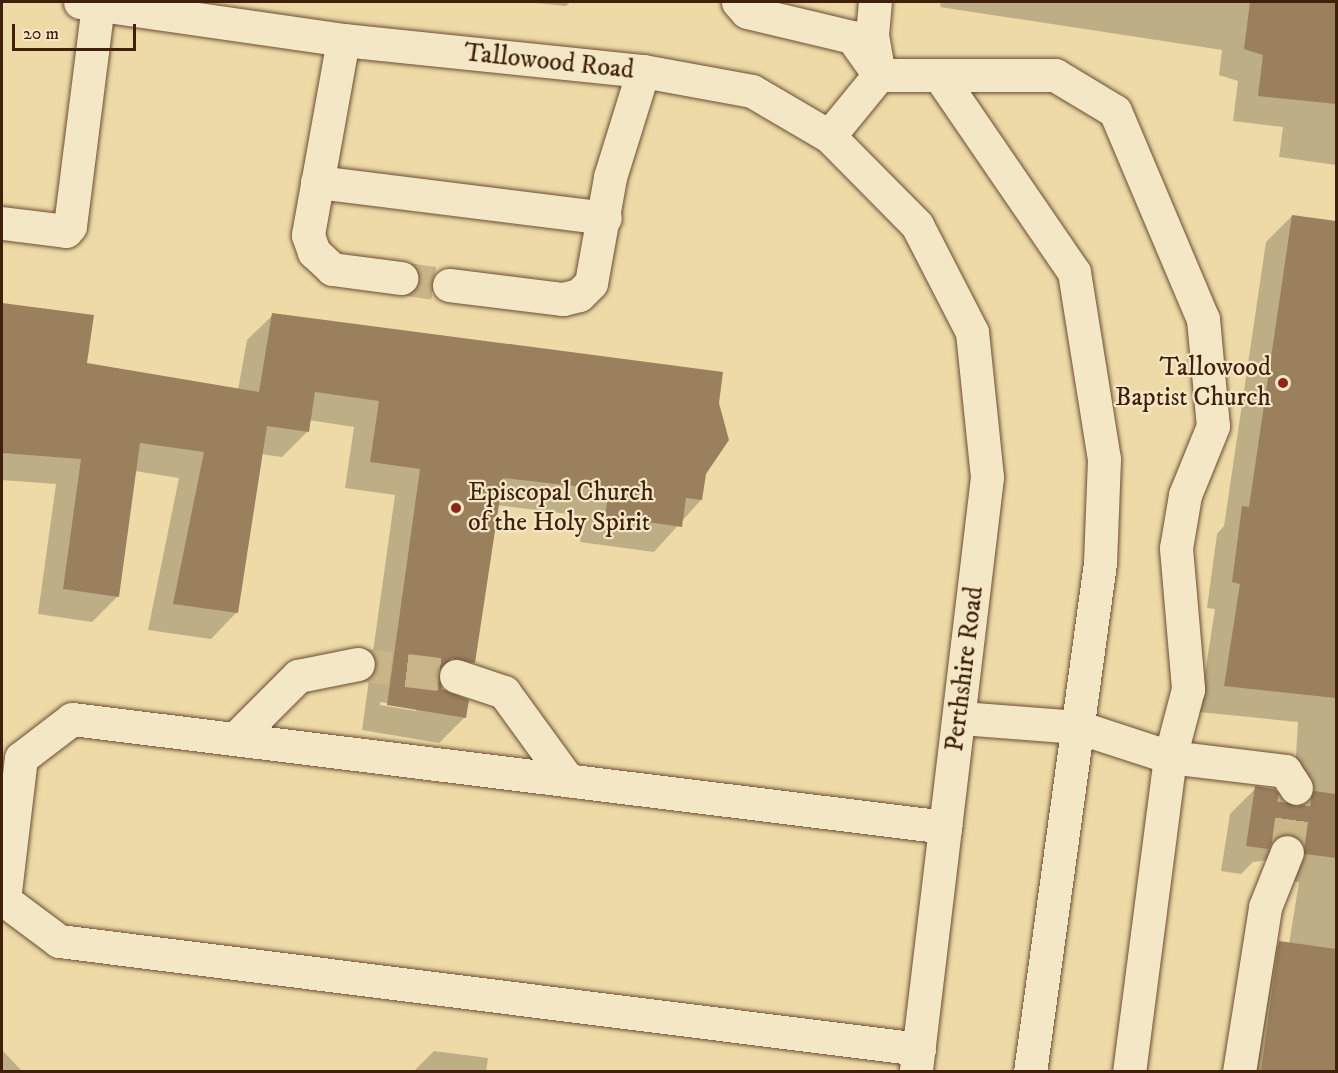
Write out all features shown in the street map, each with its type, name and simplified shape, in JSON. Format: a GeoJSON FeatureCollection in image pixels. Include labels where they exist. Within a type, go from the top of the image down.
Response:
{"type":"FeatureCollection","features":[{"type":"Feature","properties":{"kind":"street"},"geometry":{"type":"LineString","coordinates":[[738,2],[747,12],[852,37],[879,75]]}},
{"type":"Feature","properties":{"kind":"street"},"geometry":{"type":"LineString","coordinates":[[830,136],[879,75],[872,35],[875,2]]}},
{"type":"Feature","properties":{"kind":"street"},"geometry":{"type":"LineString","coordinates":[[2,223],[66,231],[70,226],[89,3]]}},
{"type":"Feature","properties":{"kind":"street","name":"Tallowood Road"},"geometry":{"type":"LineString","coordinates":[[89,3],[343,40],[643,71],[752,92],[830,136],[917,225],[942,273]]}},
{"type":"Feature","properties":{"kind":"street"},"geometry":{"type":"LineString","coordinates":[[343,40],[308,235],[322,262],[332,269],[401,278]]}},
{"type":"Feature","properties":{"kind":"street"},"geometry":{"type":"LineString","coordinates":[[449,285],[563,299],[579,295],[591,284],[605,218],[610,177],[643,71]]}},
{"type":"Feature","properties":{"kind":"street"},"geometry":{"type":"LineString","coordinates":[[879,75],[941,78],[1055,75],[1115,111],[1203,319],[1213,426],[1185,495],[1176,548],[1188,689],[1170,757],[1129,1071]]}},
{"type":"Feature","properties":{"kind":"street"},"geometry":{"type":"LineString","coordinates":[[941,78],[1074,272],[1104,459],[1100,563],[1078,727],[1070,760],[1030,1071]]}},
{"type":"Feature","properties":{"kind":"street"},"geometry":{"type":"LineString","coordinates":[[317,182],[605,218]]}},
{"type":"Feature","properties":{"kind":"street","name":"Perthshire Road"},"geometry":{"type":"LineString","coordinates":[[917,1060],[945,827],[961,718],[987,477],[972,332],[942,273]]}},
{"type":"Feature","properties":{"kind":"street"},"geometry":{"type":"LineString","coordinates":[[236,738],[298,676],[358,664]]}},
{"type":"Feature","properties":{"kind":"street"},"geometry":{"type":"LineString","coordinates":[[456,675],[504,692],[568,780]]}},
{"type":"Feature","properties":{"kind":"street"},"geometry":{"type":"LineString","coordinates":[[961,718],[1078,727],[1170,757],[1285,771],[1296,788]]}},
{"type":"Feature","properties":{"kind":"street"},"geometry":{"type":"LineString","coordinates":[[917,1060],[776,1031],[59,941],[4,900],[21,758],[72,719],[945,827]]}},
{"type":"Feature","properties":{"kind":"street"},"geometry":{"type":"LineString","coordinates":[[1239,1071],[1265,907],[1287,852]]}},
{"type":"Feature","properties":{"kind":"building"},"geometry":{"type":"Polygon","coordinates":[[[1250,2],[1336,2],[1336,104],[1258,96],[1263,55],[1244,49],[1250,2]]]}},
{"type":"Feature","properties":{"kind":"building","name":"Tallowood Baptist Church"},"geometry":{"type":"Polygon","coordinates":[[[1292,215],[1336,221],[1336,698],[1224,686],[1240,584],[1232,582],[1242,506],[1249,507],[1292,215]]]}},
{"type":"Feature","properties":{"kind":"building","name":"Episcopal Church of the Holy Spirit"},"geometry":{"type":"Polygon","coordinates":[[[2,303],[94,315],[87,363],[259,392],[272,313],[723,372],[719,403],[729,440],[706,474],[702,500],[686,498],[682,527],[605,516],[609,490],[503,478],[475,663],[452,658],[438,671],[442,689],[469,700],[466,718],[387,705],[420,469],[370,462],[379,401],[315,392],[309,432],[267,426],[238,613],[173,604],[204,452],[140,443],[119,597],[63,589],[81,459],[2,453],[2,303]]]}},
{"type":"Feature","properties":{"kind":"building"},"geometry":{"type":"Polygon","coordinates":[[[1255,786],[1274,789],[1296,807],[1307,803],[1314,791],[1336,794],[1336,858],[1305,854],[1293,834],[1276,837],[1268,849],[1246,846],[1255,786]]]}},
{"type":"Feature","properties":{"kind":"building"},"geometry":{"type":"Polygon","coordinates":[[[1279,941],[1336,949],[1336,1071],[1261,1071],[1279,941]]]}},
{"type":"Feature","properties":{"kind":"tunnel"},"geometry":{"type":"LineString","coordinates":[[401,278],[449,285]]}},
{"type":"Feature","properties":{"kind":"tunnel"},"geometry":{"type":"LineString","coordinates":[[358,664],[456,676]]}},
{"type":"Feature","properties":{"kind":"tunnel"},"geometry":{"type":"LineString","coordinates":[[1287,852],[1296,788]]}},
{"type":"Feature","properties":{"kind":"place","name":"Tallowood Baptist Church"},"geometry":{"type":"Point","coordinates":[1283,383]}},
{"type":"Feature","properties":{"kind":"place","name":"Episcopal Church of the Holy Spirit"},"geometry":{"type":"Point","coordinates":[456,508]}}]}
